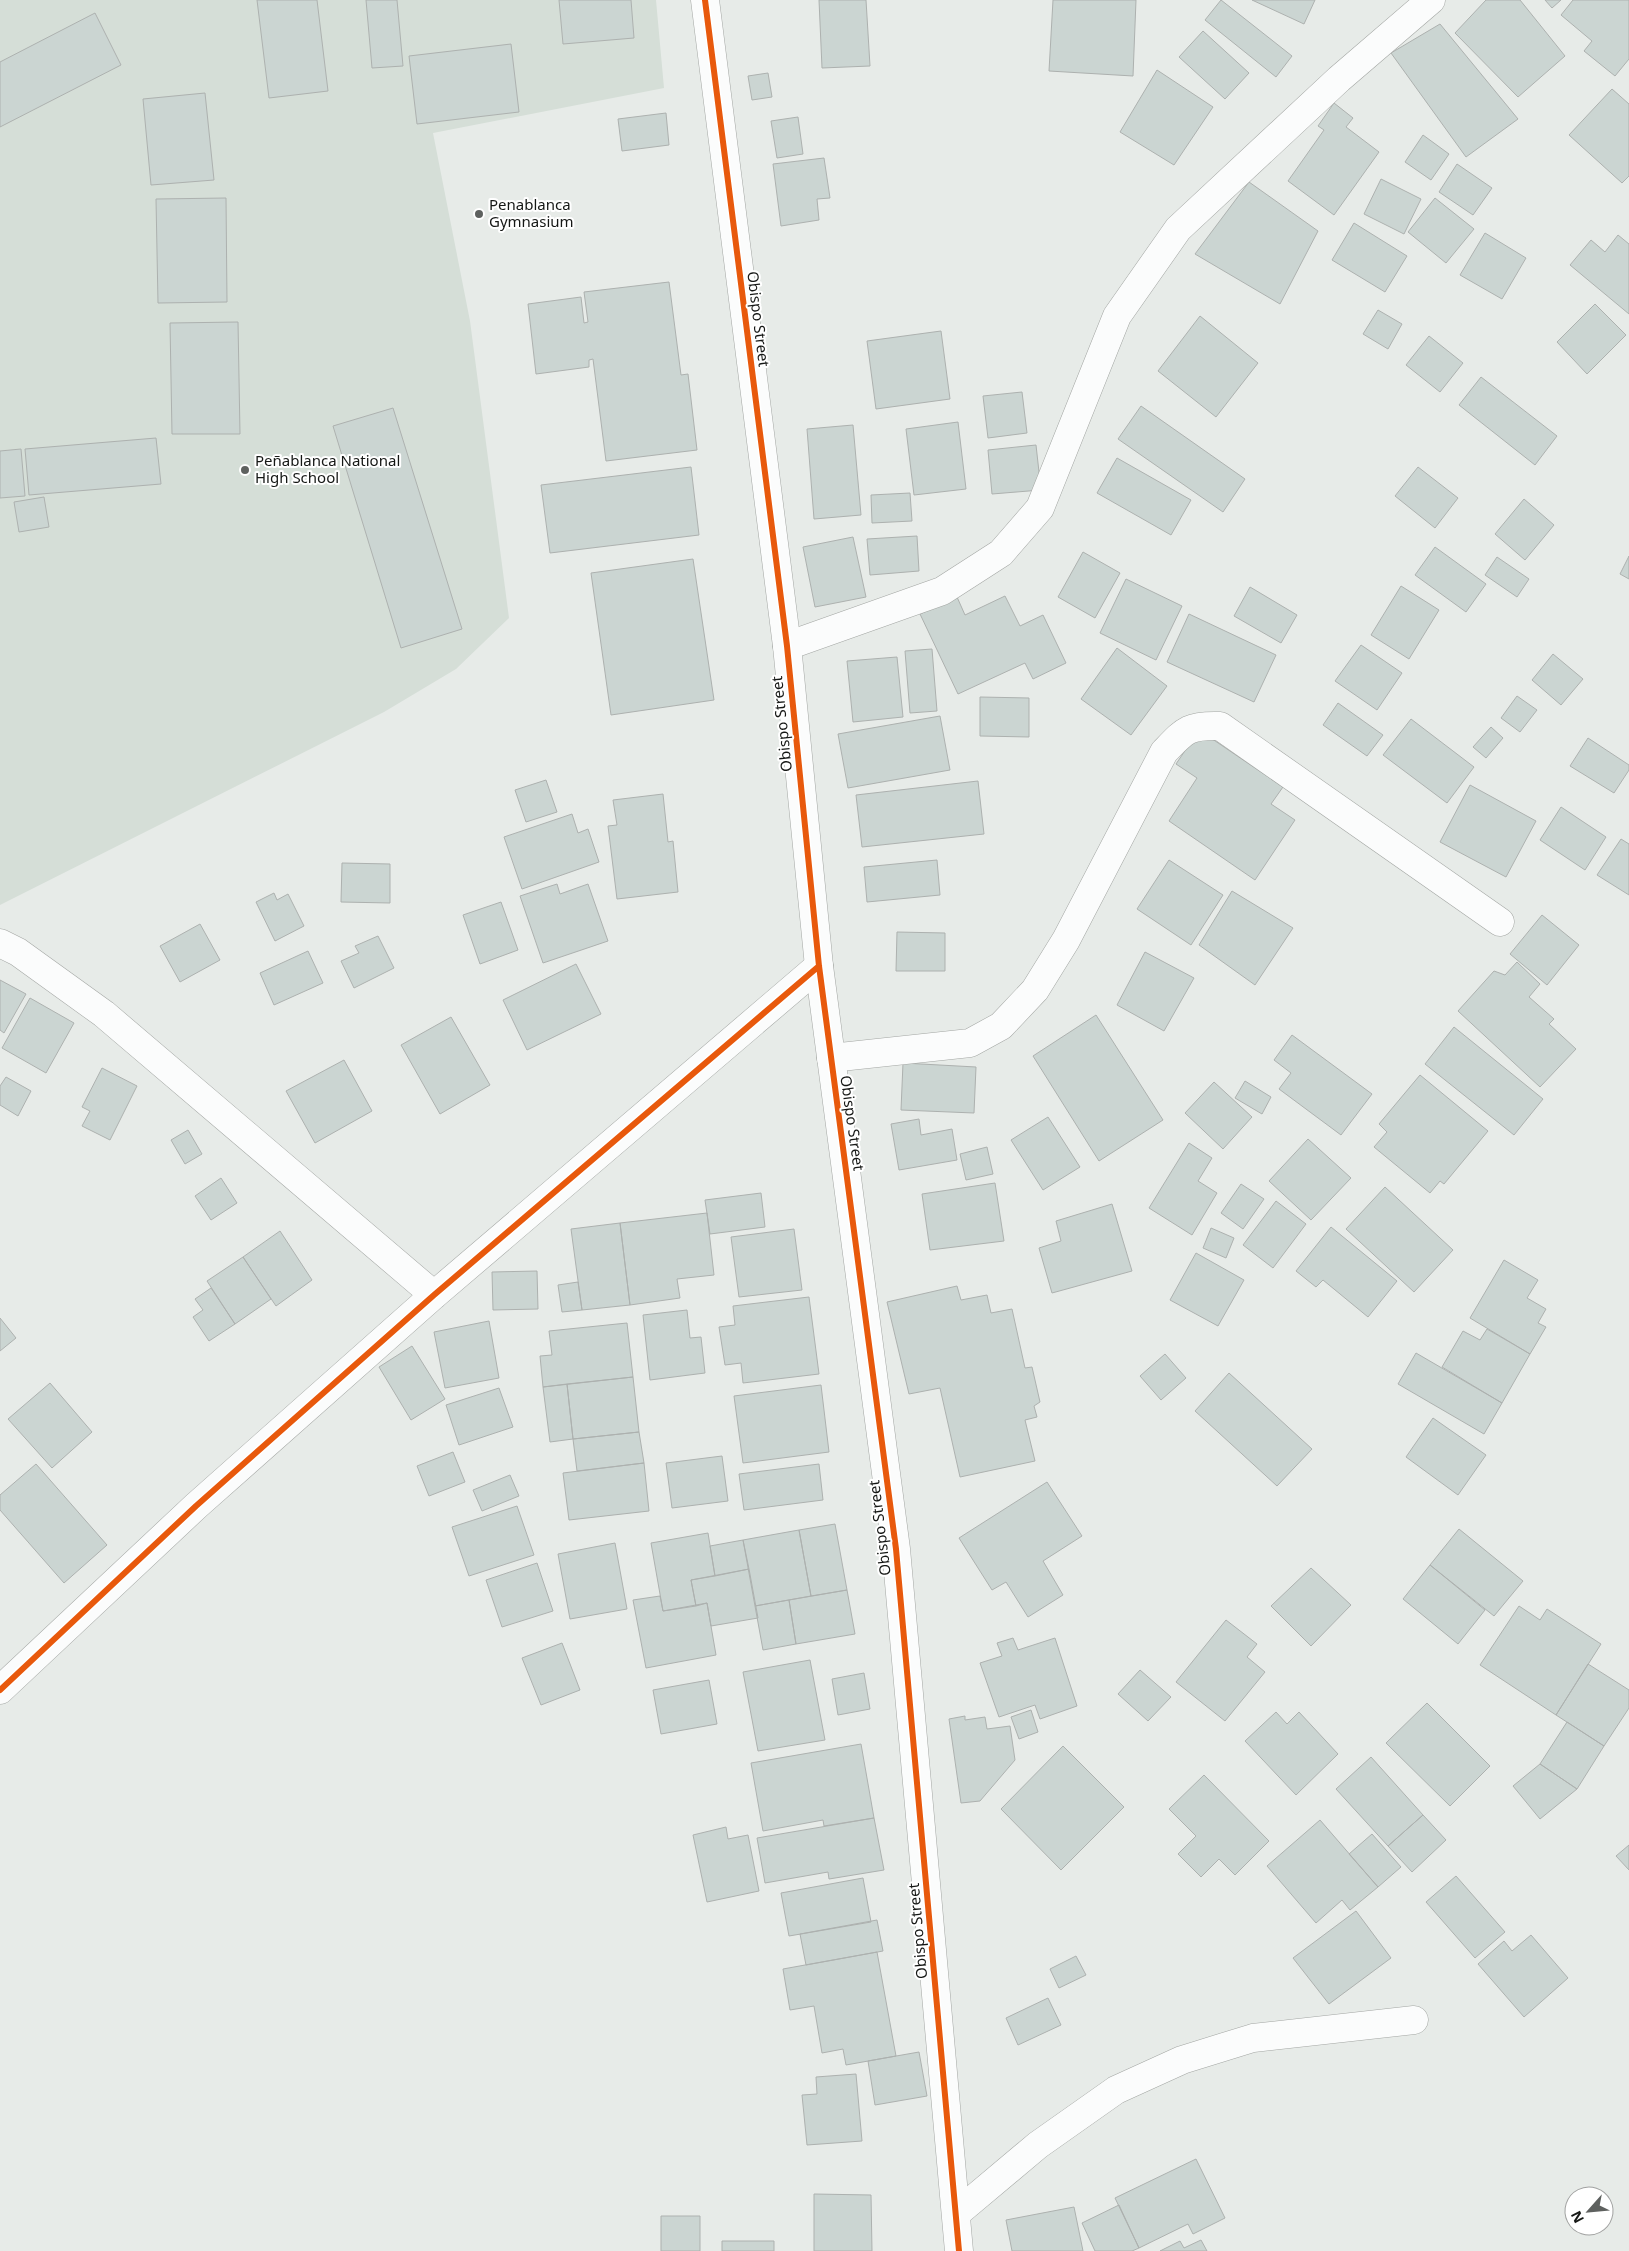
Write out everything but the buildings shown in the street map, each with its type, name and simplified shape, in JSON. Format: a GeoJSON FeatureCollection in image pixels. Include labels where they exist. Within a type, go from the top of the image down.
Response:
{"type":"FeatureCollection","features":[{"type":"Feature","properties":{"kind":"street","name":"Obispo Street"},"geometry":{"type":"LineString","coordinates":[[705,0],[787,646],[819,966],[896,1549],[959,2251]]}},
{"type":"Feature","properties":{"kind":"street"},"geometry":{"type":"LineString","coordinates":[[787,646],[942,591],[1001,553],[1040,508],[1117,316],[1178,229],[1339,79],[1431,0]]}},
{"type":"Feature","properties":{"kind":"street"},"geometry":{"type":"LineString","coordinates":[[831,1058],[970,1043],[1001,1026],[1035,990],[1066,940],[1164,752],[1182,733],[1199,725],[1220,726],[1500,922]]}},
{"type":"Feature","properties":{"kind":"street"},"geometry":{"type":"LineString","coordinates":[[6,953],[104,1014],[434,1295]]}},
{"type":"Feature","properties":{"kind":"street"},"geometry":{"type":"LineString","coordinates":[[0,1690],[196,1506],[434,1295],[819,966]]}},
{"type":"Feature","properties":{"kind":"street"},"geometry":{"type":"LineString","coordinates":[[957,2213],[1038,2145],[1116,2090],[1182,2060],[1253,2038],[1414,2020]]}},
{"type":"Feature","properties":{"kind":"shaded area","name":"Peñablanca National High School"},"geometry":{"type":"Polygon","coordinates":[[[0,0],[656,0],[664,88],[433,133],[470,321],[509,618],[456,669],[384,712],[0,905],[0,0]]]}},
{"type":"Feature","properties":{"kind":"cycle path"},"geometry":{"type":"LineString","coordinates":[[705,0],[787,646],[819,966],[896,1549],[959,2251]]}},
{"type":"Feature","properties":{"kind":"cycle path"},"geometry":{"type":"LineString","coordinates":[[0,1690],[196,1506],[434,1295],[819,966]]}},
{"type":"Feature","properties":{"kind":"place","name":"Penablanca Gymnasium"},"geometry":{"type":"Point","coordinates":[479,214]}},
{"type":"Feature","properties":{"kind":"place","name":"Peñablanca National High School"},"geometry":{"type":"Point","coordinates":[245,470]}}]}
